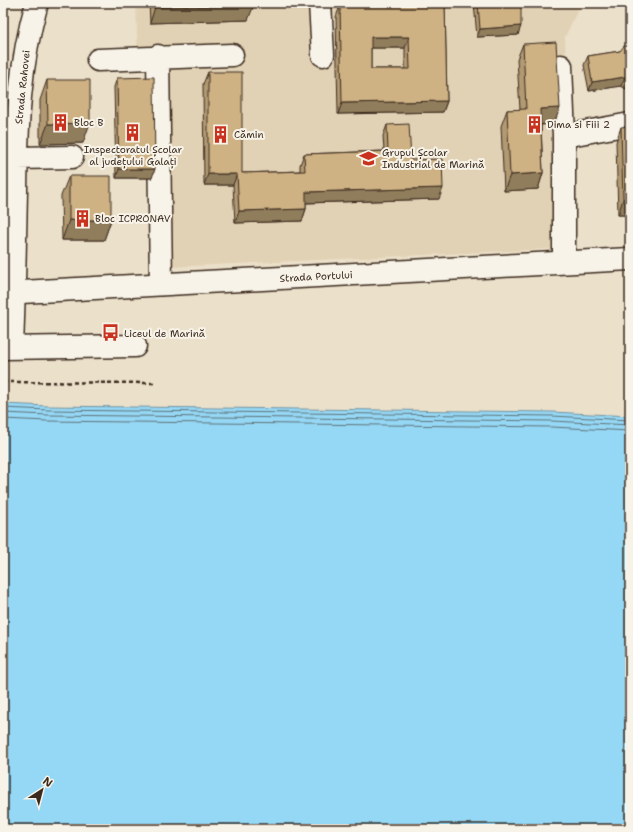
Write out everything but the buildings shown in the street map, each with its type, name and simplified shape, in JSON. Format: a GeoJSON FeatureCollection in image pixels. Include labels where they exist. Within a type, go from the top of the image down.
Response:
{"type":"FeatureCollection","features":[{"type":"Feature","properties":{"kind":"main road","name":"Strada Rahovei"},"geometry":{"type":"LineString","coordinates":[[7,348],[12,151],[26,47],[37,3]]}},
{"type":"Feature","properties":{"kind":"main road"},"geometry":{"type":"LineString","coordinates":[[320,3],[323,55]]}},
{"type":"Feature","properties":{"kind":"main road"},"geometry":{"type":"LineString","coordinates":[[98,60],[158,56],[232,55]]}},
{"type":"Feature","properties":{"kind":"main road"},"geometry":{"type":"LineString","coordinates":[[158,56],[160,284]]}},
{"type":"Feature","properties":{"kind":"main road"},"geometry":{"type":"LineString","coordinates":[[561,66],[564,136],[564,262]]}},
{"type":"Feature","properties":{"kind":"main road"},"geometry":{"type":"LineString","coordinates":[[564,136],[630,124]]}},
{"type":"Feature","properties":{"kind":"main road"},"geometry":{"type":"LineString","coordinates":[[12,151],[72,157]]}},
{"type":"Feature","properties":{"kind":"main road","name":"Strada Portului"},"geometry":{"type":"LineString","coordinates":[[9,293],[564,262],[630,260]]}},
{"type":"Feature","properties":{"kind":"main road"},"geometry":{"type":"LineString","coordinates":[[7,348],[135,346]]}},
{"type":"Feature","properties":{"kind":"path"},"geometry":{"type":"LineString","coordinates":[[3,382],[156,384]]}},
{"type":"Feature","properties":{"kind":"shaded area","name":"Grupul Școlar Industrial de Marină"},"geometry":{"type":"Polygon","coordinates":[[[136,3],[581,3],[565,37],[574,248],[170,267],[166,68],[138,68],[136,3]]]}},
{"type":"Feature","properties":{"kind":"water"},"geometry":{"type":"Polygon","coordinates":[[[3,404],[48,406],[552,412],[630,416],[630,829],[3,829],[3,404]]]}},
{"type":"Feature","properties":{"kind":"place","name":"Bloc B"},"geometry":{"type":"Point","coordinates":[61,122]}},
{"type":"Feature","properties":{"kind":"place","name":"Dima si Fiii 2"},"geometry":{"type":"Point","coordinates":[534,124]}},
{"type":"Feature","properties":{"kind":"place","name":"Inspectoratul Școlar al județului Galați"},"geometry":{"type":"Point","coordinates":[133,132]}},
{"type":"Feature","properties":{"kind":"place","name":"Cămin"},"geometry":{"type":"Point","coordinates":[221,134]}},
{"type":"Feature","properties":{"kind":"place","name":"Grupul Școlar Industrial de Marină"},"geometry":{"type":"Point","coordinates":[369,158]}},
{"type":"Feature","properties":{"kind":"place","name":"Bloc ICPRONAV"},"geometry":{"type":"Point","coordinates":[82,218]}},
{"type":"Feature","properties":{"kind":"place","name":"Liceul de Marină"},"geometry":{"type":"Point","coordinates":[111,333]}}]}
